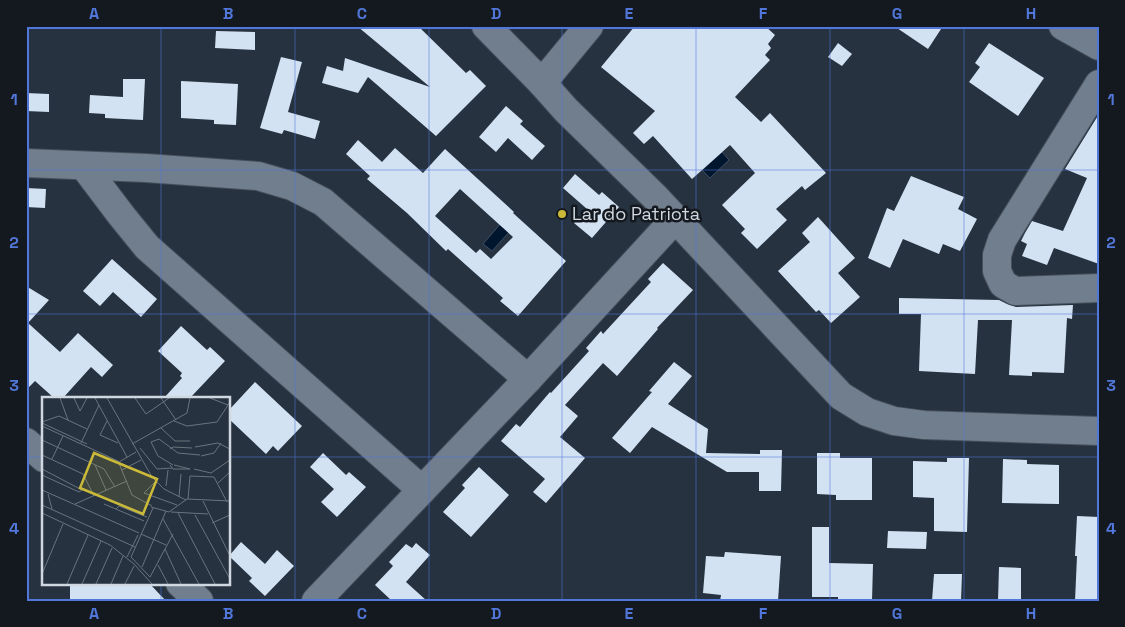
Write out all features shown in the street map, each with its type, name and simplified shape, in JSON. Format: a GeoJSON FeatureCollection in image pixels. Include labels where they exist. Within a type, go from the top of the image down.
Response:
{"type":"FeatureCollection","features":[{"type":"Feature","properties":{"kind":"street"},"geometry":{"type":"LineString","coordinates":[[486,26],[566,110],[656,198],[840,396],[867,412],[894,421],[924,425],[1099,431]]}},
{"type":"Feature","properties":{"kind":"street"},"geometry":{"type":"LineString","coordinates":[[542,83],[589,26]]}},
{"type":"Feature","properties":{"kind":"street"},"geometry":{"type":"LineString","coordinates":[[1064,26],[1099,46]]}},
{"type":"Feature","properties":{"kind":"street"},"geometry":{"type":"LineString","coordinates":[[1099,84],[1002,240],[997,254],[997,271],[1003,284],[1015,291],[1099,288]]}},
{"type":"Feature","properties":{"kind":"street"},"geometry":{"type":"LineString","coordinates":[[26,163],[146,168],[258,176],[292,186],[323,202],[528,379]]}},
{"type":"Feature","properties":{"kind":"street"},"geometry":{"type":"LineString","coordinates":[[84,166],[147,247],[422,490]]}},
{"type":"Feature","properties":{"kind":"street"},"geometry":{"type":"LineString","coordinates":[[316,601],[528,379],[675,219]]}},
{"type":"Feature","properties":{"kind":"street"},"geometry":{"type":"LineString","coordinates":[[26,442],[42,456]]}},
{"type":"Feature","properties":{"kind":"street"},"geometry":{"type":"LineString","coordinates":[[181,584],[199,601]]}},
{"type":"Feature","properties":{"kind":"water"},"geometry":{"type":"Polygon","coordinates":[[[722,152],[729,160],[710,178],[702,170],[722,152]]]}},
{"type":"Feature","properties":{"kind":"water"},"geometry":{"type":"Polygon","coordinates":[[[502,222],[511,230],[492,251],[483,244],[502,222]]]}},
{"type":"Feature","properties":{"kind":"building"},"geometry":{"type":"Polygon","coordinates":[[[357,26],[418,26],[466,73],[470,70],[486,86],[436,136],[368,77],[358,93],[322,83],[327,66],[343,71],[345,58],[430,87],[357,26]]]}},
{"type":"Feature","properties":{"kind":"building"},"geometry":{"type":"Polygon","coordinates":[[[635,26],[765,26],[775,35],[768,44],[771,48],[765,55],[770,60],[735,97],[761,122],[770,113],[826,173],[805,190],[802,186],[776,209],[787,220],[757,249],[741,233],[745,229],[722,205],[755,173],[730,145],[692,179],[653,136],[644,144],[633,133],[655,111],[601,67],[635,26]]]}},
{"type":"Feature","properties":{"kind":"building"},"geometry":{"type":"Polygon","coordinates":[[[894,26],[943,26],[928,49],[894,26]]]}},
{"type":"Feature","properties":{"kind":"building"},"geometry":{"type":"Polygon","coordinates":[[[216,31],[255,32],[255,50],[215,48],[216,31]]]}},
{"type":"Feature","properties":{"kind":"building"},"geometry":{"type":"Polygon","coordinates":[[[838,43],[852,54],[842,66],[828,57],[838,43]]]}},
{"type":"Feature","properties":{"kind":"building"},"geometry":{"type":"Polygon","coordinates":[[[989,43],[1044,78],[1018,116],[969,82],[980,67],[975,63],[989,43]]]}},
{"type":"Feature","properties":{"kind":"building"},"geometry":{"type":"Polygon","coordinates":[[[281,57],[302,62],[288,112],[320,121],[315,139],[284,130],[282,134],[260,128],[281,57]]]}},
{"type":"Feature","properties":{"kind":"building"},"geometry":{"type":"Polygon","coordinates":[[[123,79],[145,79],[143,120],[105,118],[105,114],[89,113],[90,95],[123,97],[123,79]]]}},
{"type":"Feature","properties":{"kind":"building"},"geometry":{"type":"Polygon","coordinates":[[[181,81],[238,84],[236,125],[214,124],[214,120],[181,118],[181,81]]]}},
{"type":"Feature","properties":{"kind":"building"},"geometry":{"type":"Polygon","coordinates":[[[26,93],[49,94],[49,112],[26,111],[26,93]]]}},
{"type":"Feature","properties":{"kind":"building"},"geometry":{"type":"Polygon","coordinates":[[[506,106],[523,121],[520,124],[545,146],[532,160],[508,138],[496,152],[479,137],[506,106]]]}},
{"type":"Feature","properties":{"kind":"building"},"geometry":{"type":"Polygon","coordinates":[[[1099,114],[1099,264],[1054,248],[1047,265],[1022,256],[1027,244],[1021,241],[1032,221],[1063,231],[1087,178],[1065,169],[1099,114]]]}},
{"type":"Feature","properties":{"kind":"building"},"geometry":{"type":"Polygon","coordinates":[[[358,140],[382,162],[395,148],[423,173],[445,149],[566,261],[518,316],[500,301],[503,298],[448,249],[446,251],[407,213],[367,179],[370,176],[346,154],[358,140]],[[460,189],[435,216],[476,253],[480,249],[491,259],[513,237],[460,189]]]}},
{"type":"Feature","properties":{"kind":"building"},"geometry":{"type":"Polygon","coordinates":[[[575,174],[599,195],[602,192],[619,207],[592,238],[574,223],[587,209],[563,188],[575,174]]]}},
{"type":"Feature","properties":{"kind":"building"},"geometry":{"type":"Polygon","coordinates":[[[911,176],[964,197],[958,209],[977,219],[960,251],[943,244],[939,254],[903,239],[890,268],[868,258],[887,208],[894,211],[911,176]]]}},
{"type":"Feature","properties":{"kind":"building"},"geometry":{"type":"Polygon","coordinates":[[[26,188],[46,189],[45,208],[26,207],[26,188]]]}},
{"type":"Feature","properties":{"kind":"building"},"geometry":{"type":"Polygon","coordinates":[[[818,217],[855,258],[838,273],[860,297],[831,323],[819,310],[816,312],[778,271],[810,242],[802,233],[818,217]]]}},
{"type":"Feature","properties":{"kind":"building"},"geometry":{"type":"Polygon","coordinates":[[[112,259],[157,299],[141,317],[113,292],[100,306],[83,291],[112,259]]]}},
{"type":"Feature","properties":{"kind":"building"},"geometry":{"type":"Polygon","coordinates":[[[663,263],[693,290],[657,328],[617,376],[603,363],[565,405],[578,416],[560,437],[585,458],[546,503],[533,492],[545,479],[501,441],[516,424],[520,427],[551,393],[589,351],[586,348],[601,331],[603,334],[651,282],[648,279],[663,263]]]}},
{"type":"Feature","properties":{"kind":"building"},"geometry":{"type":"Polygon","coordinates":[[[26,286],[49,300],[28,323],[60,352],[78,333],[113,365],[102,377],[91,367],[64,397],[53,397],[35,381],[26,390],[26,286]]]}},
{"type":"Feature","properties":{"kind":"building"},"geometry":{"type":"Polygon","coordinates":[[[899,298],[999,300],[1016,307],[1073,305],[1072,319],[1067,318],[1064,373],[1032,372],[1032,376],[1009,375],[1012,320],[978,320],[975,374],[919,371],[921,314],[899,314],[899,298]]]}},
{"type":"Feature","properties":{"kind":"building"},"geometry":{"type":"Polygon","coordinates":[[[181,326],[207,350],[210,347],[225,361],[191,397],[165,397],[182,378],[180,376],[182,373],[158,351],[181,326]]]}},
{"type":"Feature","properties":{"kind":"building"},"geometry":{"type":"Polygon","coordinates":[[[674,362],[692,376],[668,404],[708,429],[706,453],[760,454],[760,450],[782,450],[781,491],[759,491],[759,472],[727,472],[652,427],[630,453],[612,438],[652,392],[649,391],[674,362]]]}},
{"type":"Feature","properties":{"kind":"building"},"geometry":{"type":"Polygon","coordinates":[[[255,382],[302,426],[278,451],[273,446],[266,454],[230,420],[230,409],[255,382]]]}},
{"type":"Feature","properties":{"kind":"building"},"geometry":{"type":"Polygon","coordinates":[[[323,453],[346,475],[349,472],[366,487],[337,517],[321,502],[334,489],[310,467],[323,453]]]}},
{"type":"Feature","properties":{"kind":"building"},"geometry":{"type":"Polygon","coordinates":[[[817,453],[840,453],[840,458],[872,458],[872,500],[836,500],[836,495],[817,494],[817,453]]]}},
{"type":"Feature","properties":{"kind":"building"},"geometry":{"type":"Polygon","coordinates":[[[947,458],[969,458],[967,532],[934,531],[934,498],[913,497],[913,461],[947,462],[947,458]]]}},
{"type":"Feature","properties":{"kind":"building"},"geometry":{"type":"Polygon","coordinates":[[[1003,459],[1027,460],[1027,464],[1059,465],[1059,504],[1002,503],[1003,459]]]}},
{"type":"Feature","properties":{"kind":"building"},"geometry":{"type":"Polygon","coordinates":[[[479,467],[509,495],[471,537],[443,512],[465,488],[462,485],[479,467]]]}},
{"type":"Feature","properties":{"kind":"building"},"geometry":{"type":"Polygon","coordinates":[[[1077,516],[1099,517],[1099,601],[1075,601],[1077,516]]]}},
{"type":"Feature","properties":{"kind":"building"},"geometry":{"type":"Polygon","coordinates":[[[812,527],[829,527],[829,563],[873,564],[872,601],[838,601],[838,597],[812,597],[812,527]]]}},
{"type":"Feature","properties":{"kind":"building"},"geometry":{"type":"Polygon","coordinates":[[[888,531],[927,532],[926,549],[887,548],[888,531]]]}},
{"type":"Feature","properties":{"kind":"building"},"geometry":{"type":"Polygon","coordinates":[[[241,542],[265,564],[277,550],[294,566],[265,596],[249,581],[252,578],[230,555],[241,542]]]}},
{"type":"Feature","properties":{"kind":"building"},"geometry":{"type":"Polygon","coordinates":[[[416,543],[430,555],[406,582],[427,601],[392,601],[375,585],[393,566],[389,562],[406,544],[412,548],[416,543]]]}},
{"type":"Feature","properties":{"kind":"building"},"geometry":{"type":"Polygon","coordinates":[[[725,552],[781,556],[778,601],[757,599],[757,601],[720,601],[721,595],[703,593],[706,556],[724,557],[725,552]]]}},
{"type":"Feature","properties":{"kind":"building"},"geometry":{"type":"Polygon","coordinates":[[[999,567],[1021,568],[1021,601],[998,601],[999,567]]]}},
{"type":"Feature","properties":{"kind":"building"},"geometry":{"type":"Polygon","coordinates":[[[934,574],[962,574],[961,601],[932,601],[934,574]]]}},
{"type":"Feature","properties":{"kind":"building"},"geometry":{"type":"Polygon","coordinates":[[[70,584],[150,584],[166,601],[70,601],[70,584]]]}},
{"type":"Feature","properties":{"kind":"place","name":"Lar do Patriota"},"geometry":{"type":"Point","coordinates":[562,214]}}]}
